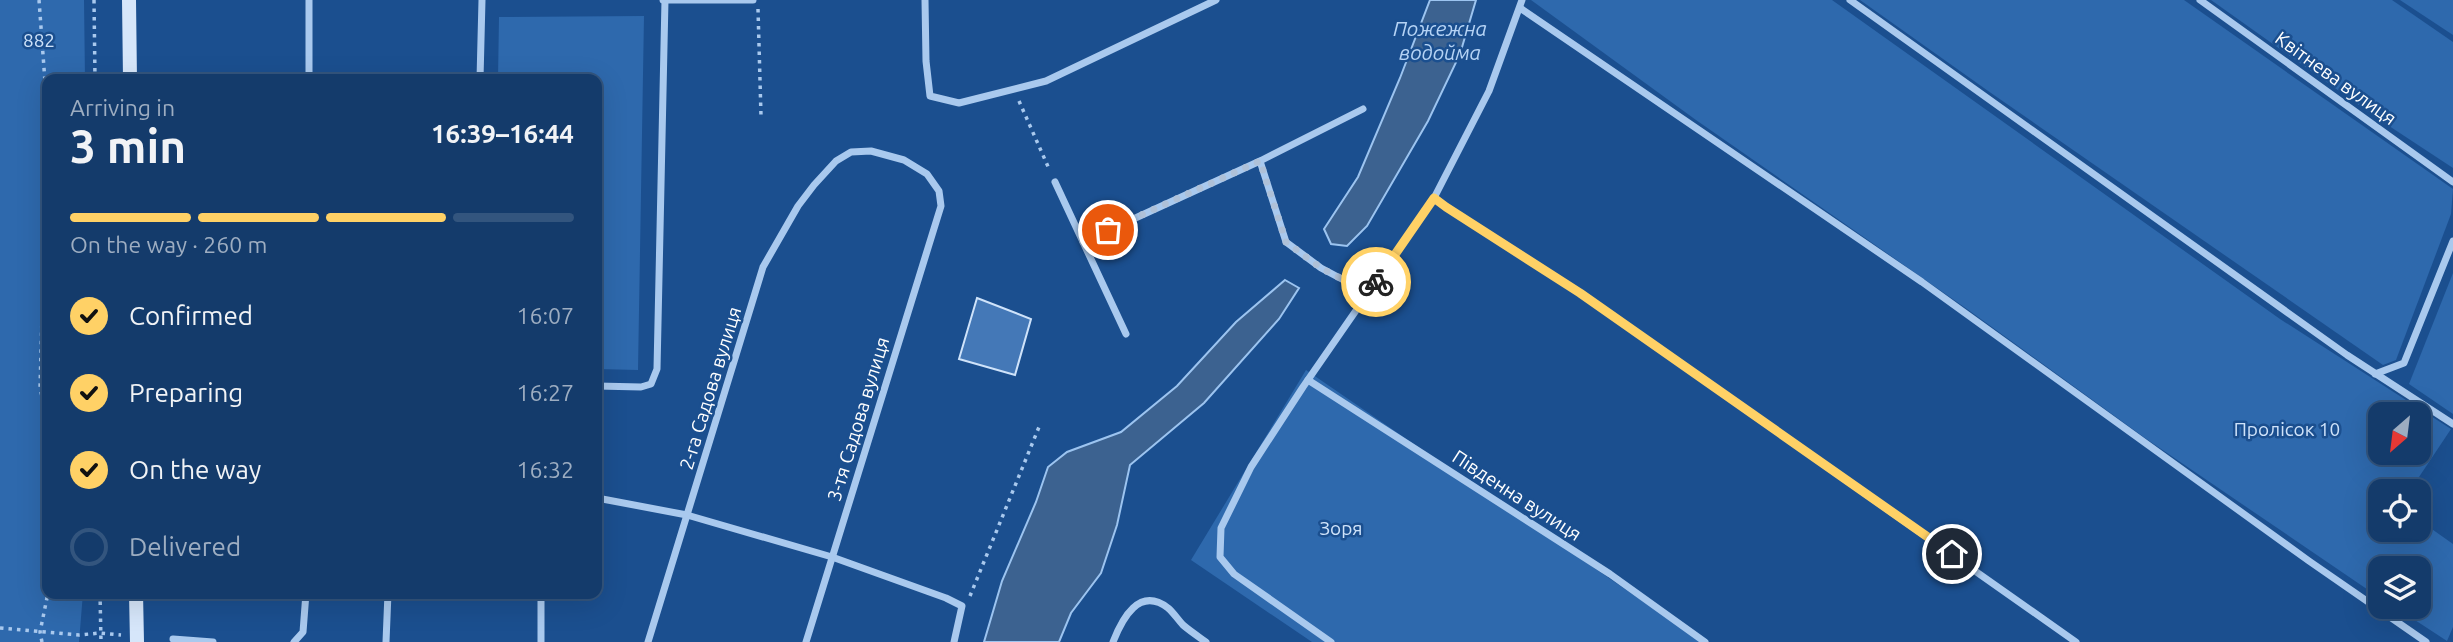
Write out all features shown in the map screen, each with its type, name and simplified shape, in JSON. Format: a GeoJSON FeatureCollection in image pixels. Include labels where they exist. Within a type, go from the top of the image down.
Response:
{"type":"FeatureCollection","features":[{"type":"Feature","properties":{"kind":"street"},"geometry":{"type":"LineString","coordinates":[[129,0],[130,74]]}},
{"type":"Feature","properties":{"kind":"street"},"geometry":{"type":"LineString","coordinates":[[309,0],[309,74]]}},
{"type":"Feature","properties":{"kind":"street"},"geometry":{"type":"LineString","coordinates":[[480,74],[482,0]]}},
{"type":"Feature","properties":{"kind":"street"},"geometry":{"type":"LineString","coordinates":[[602,386],[641,387],[650,384],[657,369],[664,0],[753,0]]}},
{"type":"Feature","properties":{"kind":"street"},"geometry":{"type":"LineString","coordinates":[[925,0],[926,61],[930,96],[958,103],[1046,81],[1216,0]]}},
{"type":"Feature","properties":{"kind":"street"},"geometry":{"type":"LineString","coordinates":[[1850,0],[2375,374],[2453,424]]}},
{"type":"Feature","properties":{"kind":"street","name":"Квітнева вулиця"},"geometry":{"type":"LineString","coordinates":[[2200,0],[2453,182]]}},
{"type":"Feature","properties":{"kind":"street"},"geometry":{"type":"LineString","coordinates":[[1331,642],[1234,574],[1220,558],[1221,528],[1251,467],[1434,198],[1489,91],[1521,4],[1922,282],[2309,561],[2427,642]]}},
{"type":"Feature","properties":{"kind":"street"},"geometry":{"type":"LineString","coordinates":[[1083,242],[1260,161],[1363,109]]}},
{"type":"Feature","properties":{"kind":"street","name":"3-тя Садова вулиця"},"geometry":{"type":"LineString","coordinates":[[806,642],[941,206],[939,191],[928,174],[904,160],[871,151],[851,152],[836,161]]}},
{"type":"Feature","properties":{"kind":"street","name":"2-га Садова вулиця"},"geometry":{"type":"LineString","coordinates":[[648,642],[763,267],[798,206],[836,161]]}},
{"type":"Feature","properties":{"kind":"street"},"geometry":{"type":"LineString","coordinates":[[1260,161],[1286,242],[1321,268],[1368,293]]}},
{"type":"Feature","properties":{"kind":"street"},"geometry":{"type":"LineString","coordinates":[[1055,182],[1126,334]]}},
{"type":"Feature","properties":{"kind":"street"},"geometry":{"type":"LineString","coordinates":[[1434,198],[1580,293],[2076,642]]}},
{"type":"Feature","properties":{"kind":"street"},"geometry":{"type":"LineString","coordinates":[[2375,374],[2404,363],[2453,241]]}},
{"type":"Feature","properties":{"kind":"street","name":"Південна вулиця"},"geometry":{"type":"LineString","coordinates":[[1308,380],[1610,574],[1705,642]]}},
{"type":"Feature","properties":{"kind":"street"},"geometry":{"type":"LineString","coordinates":[[602,499],[687,515],[832,557],[946,598],[962,606],[954,642]]}},
{"type":"Feature","properties":{"kind":"street"},"geometry":{"type":"LineString","coordinates":[[136,599],[137,639]]}},
{"type":"Feature","properties":{"kind":"street"},"geometry":{"type":"LineString","coordinates":[[295,642],[303,632],[306,599]]}},
{"type":"Feature","properties":{"kind":"street"},"geometry":{"type":"LineString","coordinates":[[386,642],[388,599]]}},
{"type":"Feature","properties":{"kind":"street"},"geometry":{"type":"LineString","coordinates":[[541,599],[541,642]]}},
{"type":"Feature","properties":{"kind":"street"},"geometry":{"type":"LineString","coordinates":[[1113,642],[1126,614],[1139,603],[1154,601],[1168,608],[1183,625],[1206,642]]}},
{"type":"Feature","properties":{"kind":"street"},"geometry":{"type":"LineString","coordinates":[[173,639],[213,642]]}},
{"type":"Feature","properties":{"kind":"path"},"geometry":{"type":"LineString","coordinates":[[39,0],[44,74]]}},
{"type":"Feature","properties":{"kind":"path"},"geometry":{"type":"LineString","coordinates":[[94,0],[95,74]]}},
{"type":"Feature","properties":{"kind":"path"},"geometry":{"type":"LineString","coordinates":[[760,0],[761,116]]}},
{"type":"Feature","properties":{"kind":"path"},"geometry":{"type":"LineString","coordinates":[[1013,89],[1055,182]]}},
{"type":"Feature","properties":{"kind":"path"},"geometry":{"type":"LineString","coordinates":[[42,316],[42,397]]}},
{"type":"Feature","properties":{"kind":"path"},"geometry":{"type":"LineString","coordinates":[[962,606],[972,594],[1039,427]]}},
{"type":"Feature","properties":{"kind":"path"},"geometry":{"type":"LineString","coordinates":[[42,642],[40,632],[47,599]]}},
{"type":"Feature","properties":{"kind":"path"},"geometry":{"type":"LineString","coordinates":[[100,599],[101,642]]}},
{"type":"Feature","properties":{"kind":"path"},"geometry":{"type":"LineString","coordinates":[[0,628],[79,635],[100,633],[137,639]]}},
{"type":"Feature","properties":{"kind":"green space","name":"882"},"geometry":{"type":"Polygon","coordinates":[[[0,0],[84,0],[85,74],[42,74],[42,599],[83,599],[79,642],[0,642],[0,0]]]}},
{"type":"Feature","properties":{"kind":"green space","name":"Пролісок 10"},"geometry":{"type":"Polygon","coordinates":[[[1531,0],[1832,0],[2280,319],[2409,402],[2368,402],[2368,466],[2426,466],[2418,479],[2368,479],[2368,542],[2431,542],[2431,528],[2453,544],[2453,627],[2447,641],[2413,619],[2431,619],[2431,556],[2368,556],[2368,590],[2145,438],[1967,309],[1696,120],[1531,0]]]}},
{"type":"Feature","properties":{"kind":"green space"},"geometry":{"type":"Polygon","coordinates":[[[1860,0],[2184,0],[2453,189],[2451,214],[2396,360],[2383,365],[1860,0]]]}},
{"type":"Feature","properties":{"kind":"green space"},"geometry":{"type":"Polygon","coordinates":[[[2211,0],[2392,0],[2453,42],[2453,168],[2380,120],[2211,0]]]}},
{"type":"Feature","properties":{"kind":"green space"},"geometry":{"type":"Polygon","coordinates":[[[2400,0],[2453,0],[2453,35],[2400,0]]]}},
{"type":"Feature","properties":{"kind":"green space"},"geometry":{"type":"Polygon","coordinates":[[[644,16],[638,370],[602,369],[602,74],[498,74],[499,17],[644,16]]]}},
{"type":"Feature","properties":{"kind":"green space"},"geometry":{"type":"Polygon","coordinates":[[[2453,273],[2453,414],[2409,384],[2453,273]]]}},
{"type":"Feature","properties":{"kind":"green space","name":"Зоря"},"geometry":{"type":"Polygon","coordinates":[[[1306,370],[1702,642],[1312,642],[1191,560],[1306,370]]]}},
{"type":"Feature","properties":{"kind":"green space","name":"Пролісок 10"},"geometry":{"type":"Polygon","coordinates":[[[2431,416],[2451,429],[2431,459],[2431,416]]]}},
{"type":"Feature","properties":{"kind":"water","name":"Пожежна водойма"},"geometry":{"type":"Polygon","coordinates":[[[1430,0],[1476,0],[1460,54],[1428,121],[1367,226],[1347,246],[1331,244],[1324,229],[1358,177],[1430,0]]]}},
{"type":"Feature","properties":{"kind":"water"},"geometry":{"type":"Polygon","coordinates":[[[1285,280],[1299,288],[1279,319],[1204,403],[1130,465],[1117,525],[1101,573],[1071,613],[1059,642],[984,642],[1002,581],[1048,467],[1067,452],[1121,432],[1177,386],[1236,322],[1285,280]]]}},
{"type":"Feature","properties":{"kind":"building"},"geometry":{"type":"Polygon","coordinates":[[[977,298],[1031,319],[1015,375],[959,359],[977,298]]]}},
{"type":"Feature","properties":{"kind":"way so far"},"geometry":{"type":"LineString","coordinates":[[1108,230],[1260,161],[1286,242],[1321,268],[1368,293],[1376,282]]}},
{"type":"Feature","properties":{"kind":"route"},"geometry":{"type":"LineString","coordinates":[[1376,282],[1434,198],[1580,293],[1952,554]]}}]}
